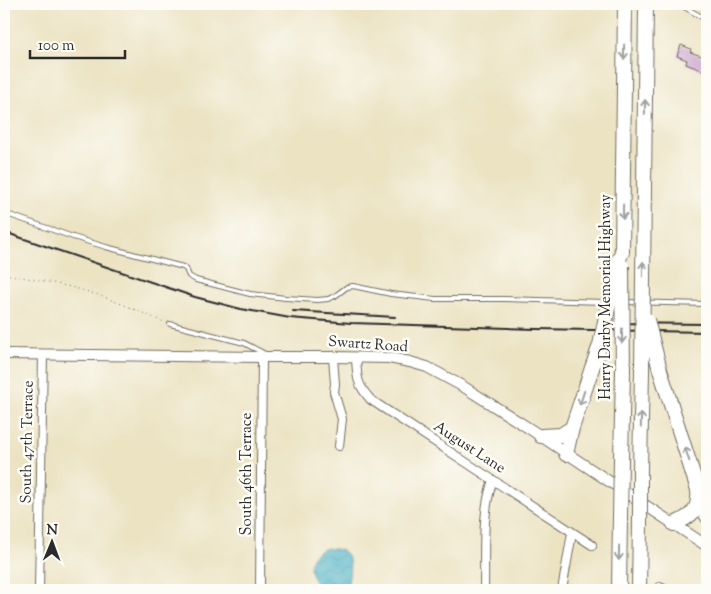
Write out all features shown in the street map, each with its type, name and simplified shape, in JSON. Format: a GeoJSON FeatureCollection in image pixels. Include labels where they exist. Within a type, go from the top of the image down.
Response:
{"type":"FeatureCollection","features":[{"type":"Feature","properties":{"kind":"highway","name":"Harry Darby Memorial Highway"},"geometry":{"type":"LineString","coordinates":[[619,590],[625,4]]}},
{"type":"Feature","properties":{"kind":"highway"},"geometry":{"type":"LineString","coordinates":[[639,590],[646,4]]}},
{"type":"Feature","properties":{"kind":"highway"},"geometry":{"type":"LineString","coordinates":[[566,454],[572,428],[600,345],[614,271],[622,252]]}},
{"type":"Feature","properties":{"kind":"highway"},"geometry":{"type":"LineString","coordinates":[[642,307],[650,326],[660,370],[707,516]]}},
{"type":"Feature","properties":{"kind":"highway"},"geometry":{"type":"LineString","coordinates":[[541,436],[561,435],[572,428]]}},
{"type":"Feature","properties":{"kind":"highway"},"geometry":{"type":"LineString","coordinates":[[674,524],[692,514],[699,497],[698,490]]}},
{"type":"Feature","properties":{"kind":"street","name":"Swartz Road"},"geometry":{"type":"LineString","coordinates":[[4,354],[389,358],[410,362],[427,367],[464,387],[707,546]]}},
{"type":"Feature","properties":{"kind":"street","name":"South 47th Terrace"},"geometry":{"type":"LineString","coordinates":[[39,590],[43,354]]}},
{"type":"Feature","properties":{"kind":"street","name":"South 46th Terrace"},"geometry":{"type":"LineString","coordinates":[[260,590],[266,357]]}},
{"type":"Feature","properties":{"kind":"street"},"geometry":{"type":"LineString","coordinates":[[333,357],[334,392],[342,419],[339,446]]}},
{"type":"Feature","properties":{"kind":"street","name":"August Lane"},"geometry":{"type":"LineString","coordinates":[[356,358],[358,381],[363,392],[371,400],[592,545]]}},
{"type":"Feature","properties":{"kind":"street"},"geometry":{"type":"LineString","coordinates":[[484,590],[486,512],[493,480]]}},
{"type":"Feature","properties":{"kind":"street"},"geometry":{"type":"LineString","coordinates":[[562,590],[572,533]]}},
{"type":"Feature","properties":{"kind":"lane"},"geometry":{"type":"LineString","coordinates":[[679,4],[707,20]]}},
{"type":"Feature","properties":{"kind":"lane"},"geometry":{"type":"LineString","coordinates":[[4,213],[106,247],[183,267],[189,276],[196,280],[250,294],[318,300],[328,299],[347,287],[353,286],[391,294],[435,299],[707,304]]}},
{"type":"Feature","properties":{"kind":"lane"},"geometry":{"type":"LineString","coordinates":[[170,324],[244,343],[261,351],[266,357]]}},
{"type":"Feature","properties":{"kind":"path"},"geometry":{"type":"LineString","coordinates":[[4,274],[90,292],[170,324]]}},
{"type":"Feature","properties":{"kind":"water"},"geometry":{"type":"Polygon","coordinates":[[[327,548],[343,551],[349,559],[350,569],[347,590],[320,590],[313,578],[310,566],[311,560],[319,551],[327,548]]]}},
{"type":"Feature","properties":{"kind":"building"},"geometry":{"type":"Polygon","coordinates":[[[681,45],[691,49],[690,52],[707,58],[707,72],[686,64],[687,60],[677,56],[681,45]]]}},
{"type":"Feature","properties":{"kind":"railway"},"geometry":{"type":"LineString","coordinates":[[4,232],[195,297],[241,309],[290,318],[351,323],[707,332]]}},
{"type":"Feature","properties":{"kind":"railway"},"geometry":{"type":"LineString","coordinates":[[293,311],[395,317]]}},
{"type":"Feature","properties":{"kind":"railway"},"geometry":{"type":"LineString","coordinates":[[610,323],[707,324]]}}]}
